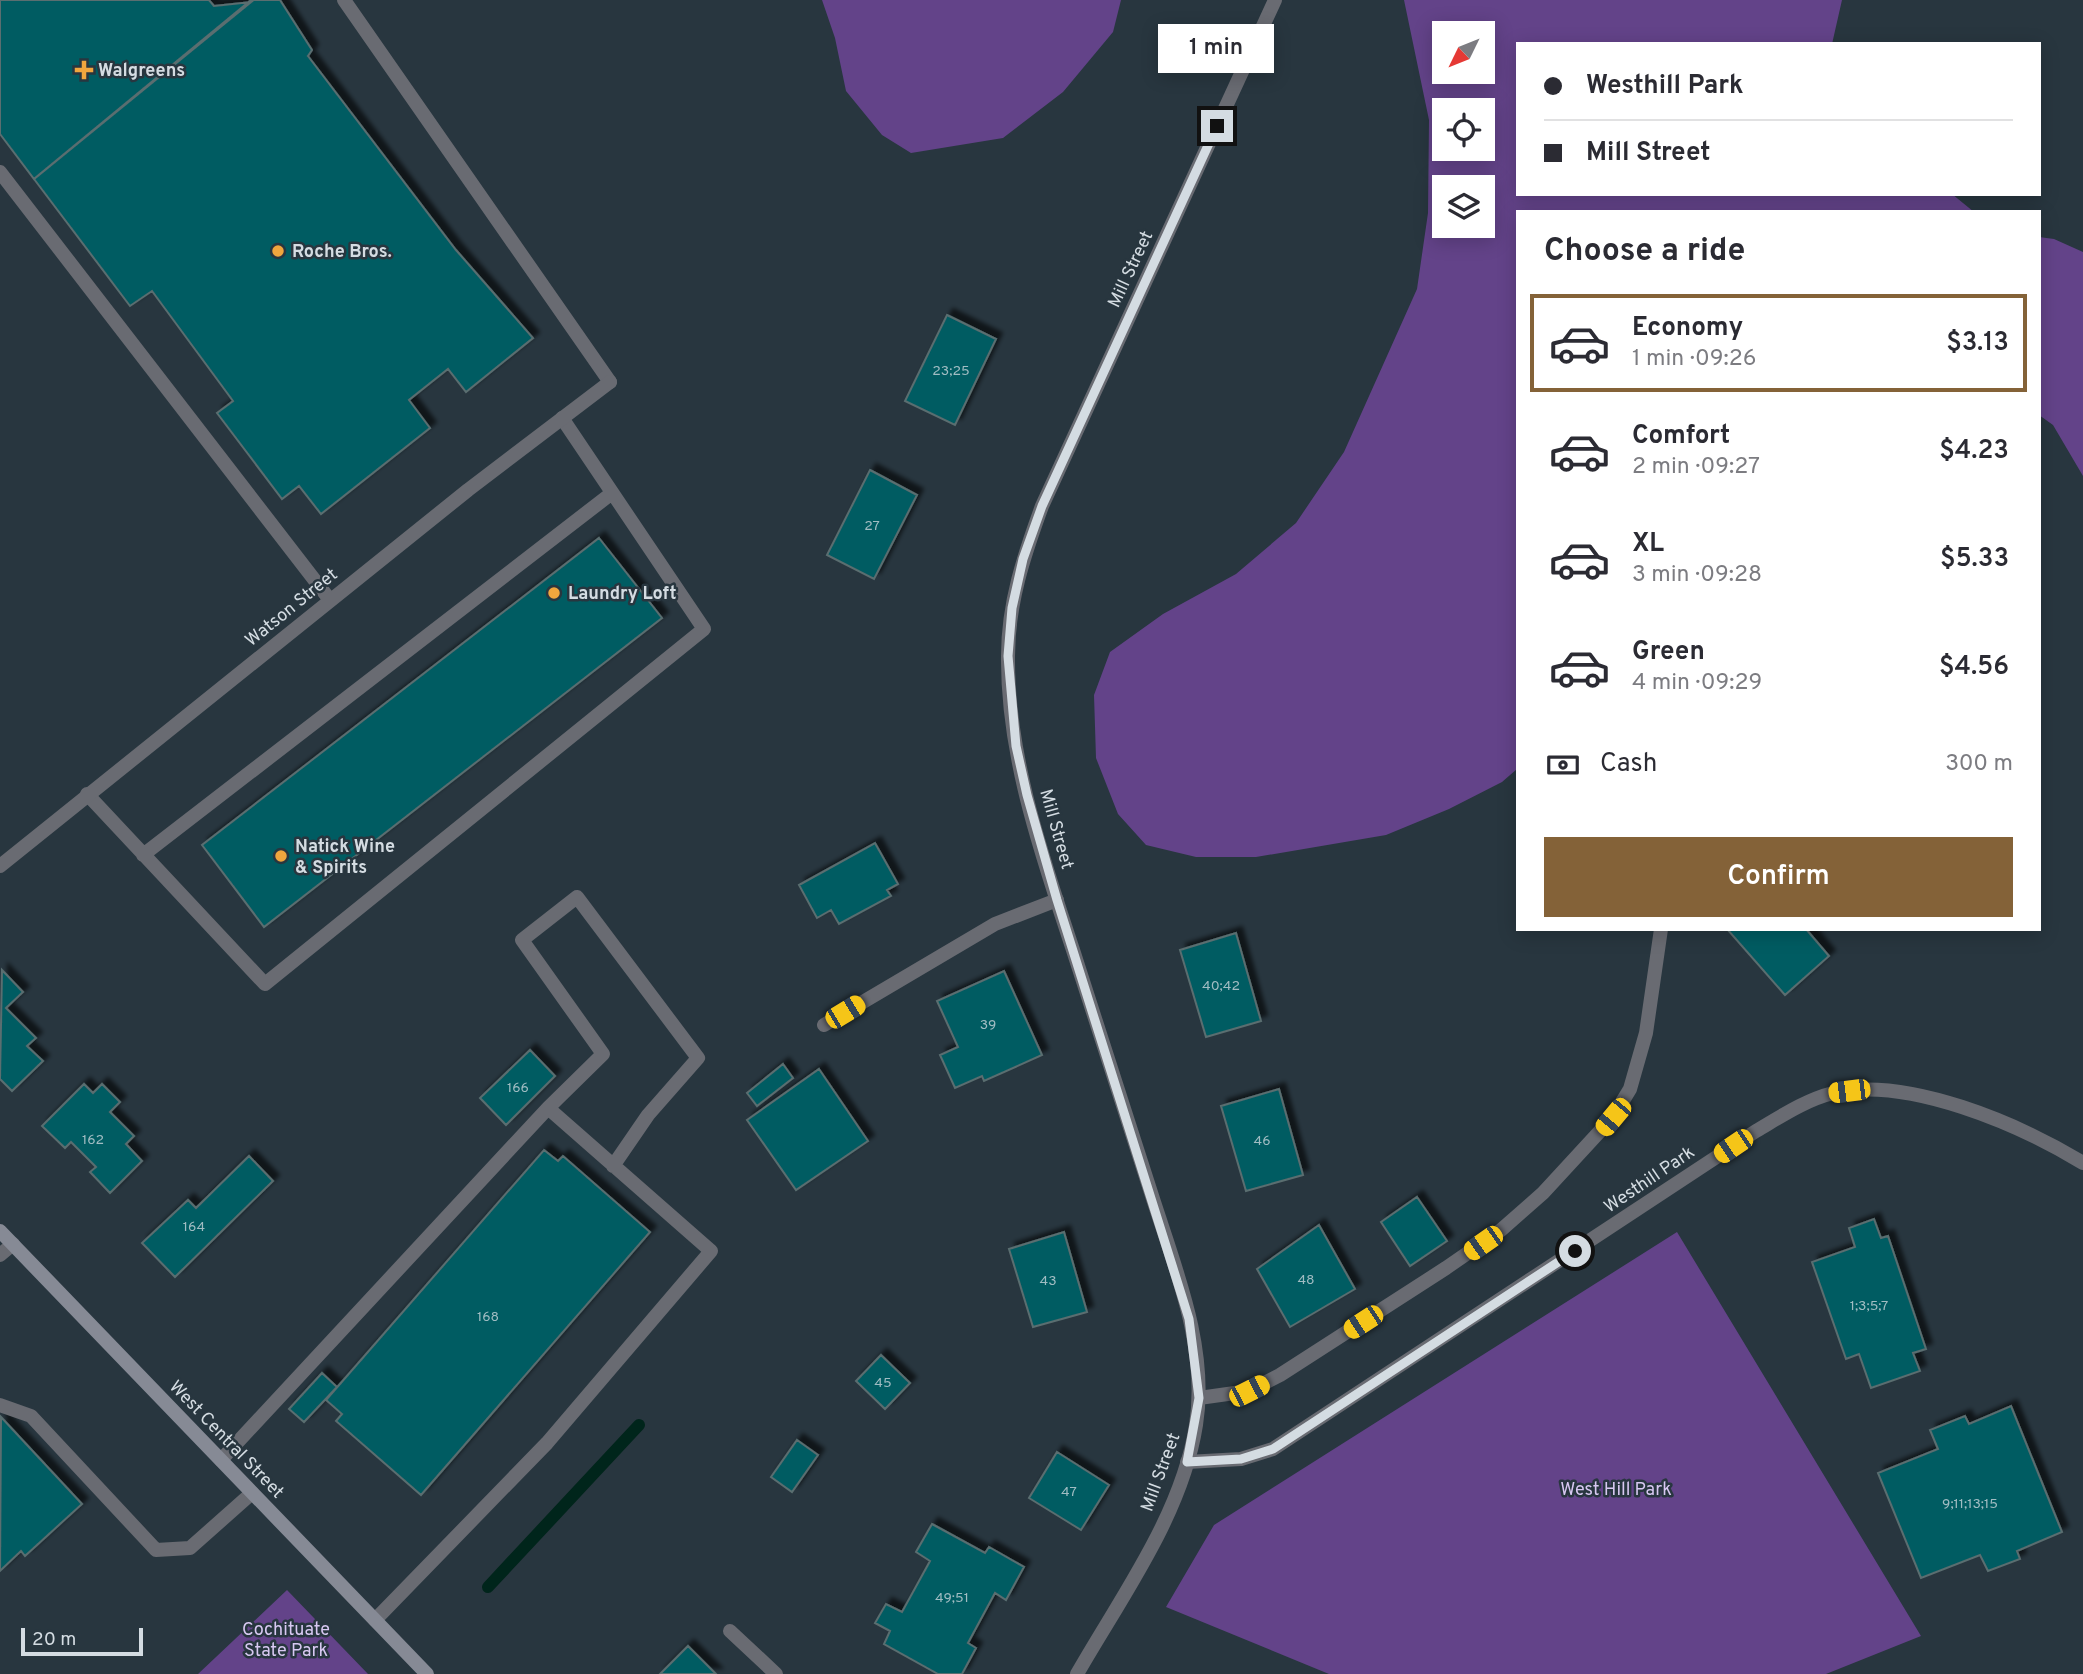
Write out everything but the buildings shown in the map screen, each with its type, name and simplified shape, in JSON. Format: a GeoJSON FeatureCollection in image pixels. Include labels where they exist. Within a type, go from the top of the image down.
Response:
{"type":"FeatureCollection","features":[{"type":"Feature","properties":{"kind":"main road","name":"West Central Street"},"geometry":{"type":"LineString","coordinates":[[0,1231],[427,1674]]}},
{"type":"Feature","properties":{"kind":"street","name":"Watson Street"},"geometry":{"type":"LineString","coordinates":[[1,862],[330,600],[610,382],[344,0]]}},
{"type":"Feature","properties":{"kind":"street","name":"Mill Street"},"geometry":{"type":"LineString","coordinates":[[1077,1674],[1152,1545],[1187,1462],[1199,1398],[1189,1319],[1173,1261],[1057,900],[1027,795],[1011,702],[1008,656],[1012,608],[1023,559],[1065,454],[1275,0]]}},
{"type":"Feature","properties":{"kind":"street"},"geometry":{"type":"LineString","coordinates":[[0,172],[330,600]]}},
{"type":"Feature","properties":{"kind":"street"},"geometry":{"type":"LineString","coordinates":[[87,794],[265,984],[704,629],[562,418]]}},
{"type":"Feature","properties":{"kind":"street"},"geometry":{"type":"LineString","coordinates":[[143,855],[612,493]]}},
{"type":"Feature","properties":{"kind":"street"},"geometry":{"type":"LineString","coordinates":[[221,1461],[548,1108],[603,1054],[522,940],[577,897],[698,1058],[648,1115],[613,1166]]}},
{"type":"Feature","properties":{"kind":"street"},"geometry":{"type":"LineString","coordinates":[[824,1025],[995,924],[1022,911],[1057,900]]}},
{"type":"Feature","properties":{"kind":"street"},"geometry":{"type":"LineString","coordinates":[[1199,1398],[1249,1391],[1280,1375],[1502,1230],[1543,1193],[1613,1117],[1630,1089],[1646,1033],[1661,931]]}},
{"type":"Feature","properties":{"kind":"street","name":"Westhill Park"},"geometry":{"type":"LineString","coordinates":[[1187,1462],[1241,1459],[1273,1449],[1756,1131],[1797,1107],[1832,1093],[1867,1088],[1910,1091],[2028,1133],[2083,1163]]}},
{"type":"Feature","properties":{"kind":"street"},"geometry":{"type":"LineString","coordinates":[[375,1620],[547,1443],[711,1251],[548,1108]]}},
{"type":"Feature","properties":{"kind":"street"},"geometry":{"type":"LineString","coordinates":[[0,1255],[13,1244]]}},
{"type":"Feature","properties":{"kind":"street"},"geometry":{"type":"LineString","coordinates":[[0,1405],[31,1416],[156,1550],[190,1548],[252,1493]]}},
{"type":"Feature","properties":{"kind":"street"},"geometry":{"type":"LineString","coordinates":[[730,1631],[776,1674]]}},
{"type":"Feature","properties":{"kind":"green space"},"geometry":{"type":"Polygon","coordinates":[[[822,0],[1121,0],[1113,32],[1063,92],[1003,138],[911,153],[882,135],[846,91],[835,38],[822,0]]]}},
{"type":"Feature","properties":{"kind":"green space"},"geometry":{"type":"Polygon","coordinates":[[[1404,0],[1842,0],[1832,42],[1516,42],[1516,196],[1954,196],[1972,210],[1516,210],[1516,770],[1502,782],[1449,809],[1386,835],[1256,857],[1196,857],[1146,845],[1118,814],[1096,758],[1094,695],[1110,652],[1163,614],[1236,574],[1296,523],[1344,452],[1417,289],[1428,213],[1429,120],[1404,0]]]}},
{"type":"Feature","properties":{"kind":"green space"},"geometry":{"type":"Polygon","coordinates":[[[2041,237],[2054,239],[2083,252],[2083,476],[2053,425],[2041,416],[2041,237]]]}},
{"type":"Feature","properties":{"kind":"green space","name":"West Hill Park"},"geometry":{"type":"Polygon","coordinates":[[[1677,1232],[1921,1636],[1826,1674],[1329,1674],[1166,1607],[1214,1525],[1677,1232]]]}},
{"type":"Feature","properties":{"kind":"green space","name":"Cochituate State Park"},"geometry":{"type":"Polygon","coordinates":[[[287,1590],[368,1674],[198,1674],[287,1590]]]}},
{"type":"Feature","properties":{"kind":"waterway"},"geometry":{"type":"LineString","coordinates":[[488,1587],[639,1425]]}},
{"type":"Feature","properties":{"kind":"place","name":"Walgreens"},"geometry":{"type":"Point","coordinates":[84,70]}},
{"type":"Feature","properties":{"kind":"place","name":"Roche Bros."},"geometry":{"type":"Point","coordinates":[278,251]}},
{"type":"Feature","properties":{"kind":"place","name":"Laundry Loft"},"geometry":{"type":"Point","coordinates":[554,593]}},
{"type":"Feature","properties":{"kind":"place","name":"Natick Wine & Spirits"},"geometry":{"type":"Point","coordinates":[281,856]}},
{"type":"Feature","properties":{"kind":"route"},"geometry":{"type":"LineString","coordinates":[[1217,126],[1042,506],[1023,559],[1012,608],[1008,656],[1016,746],[1027,795],[1057,900],[1173,1261],[1189,1319],[1197,1361],[1199,1398],[1196,1427],[1187,1462],[1241,1459],[1273,1449],[1575,1251]]}}]}
